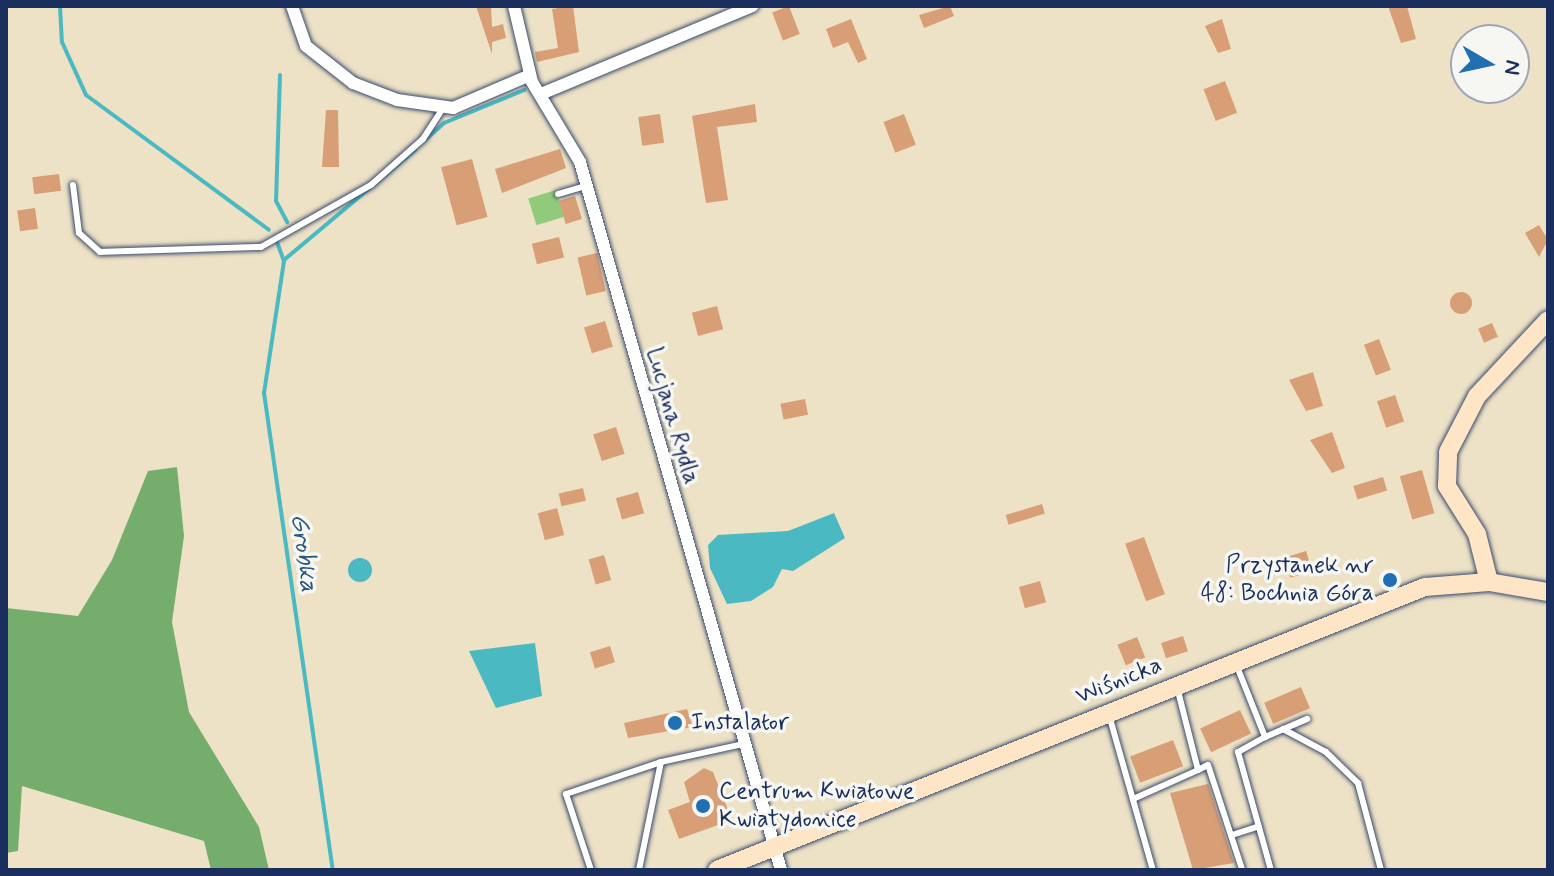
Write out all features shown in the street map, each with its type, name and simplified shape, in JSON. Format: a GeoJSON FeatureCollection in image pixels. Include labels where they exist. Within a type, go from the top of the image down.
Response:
{"type":"FeatureCollection","features":[{"type":"Feature","properties":{"kind":"main road"},"geometry":{"type":"LineString","coordinates":[[1489,582],[1484,550],[1454,504],[1448,452],[1477,396],[1548,320]]}},
{"type":"Feature","properties":{"kind":"main road","name":"Wiśnicka"},"geometry":{"type":"LineString","coordinates":[[717,870],[1234,660],[1425,587],[1489,582],[1548,592]]}},
{"type":"Feature","properties":{"kind":"street"},"geometry":{"type":"LineString","coordinates":[[292,6],[306,46],[353,83],[443,108],[479,100],[530,75]]}},
{"type":"Feature","properties":{"kind":"street","name":"Lucjana Rydla"},"geometry":{"type":"LineString","coordinates":[[514,6],[530,75],[586,186],[781,870]]}},
{"type":"Feature","properties":{"kind":"street"},"geometry":{"type":"LineString","coordinates":[[541,94],[752,6]]}},
{"type":"Feature","properties":{"kind":"lane"},"geometry":{"type":"LineString","coordinates":[[73,185],[79,233],[100,252],[261,247],[371,185],[423,139],[443,108]]}},
{"type":"Feature","properties":{"kind":"lane"},"geometry":{"type":"LineString","coordinates":[[558,194],[586,186]]}},
{"type":"Feature","properties":{"kind":"lane"},"geometry":{"type":"LineString","coordinates":[[1234,660],[1265,737]]}},
{"type":"Feature","properties":{"kind":"lane"},"geometry":{"type":"LineString","coordinates":[[1175,684],[1198,770]]}},
{"type":"Feature","properties":{"kind":"lane"},"geometry":{"type":"LineString","coordinates":[[1108,711],[1153,870]]}},
{"type":"Feature","properties":{"kind":"lane"},"geometry":{"type":"LineString","coordinates":[[1271,870],[1238,752],[1307,719]]}},
{"type":"Feature","properties":{"kind":"lane"},"geometry":{"type":"LineString","coordinates":[[1283,729],[1326,752],[1358,783],[1381,870]]}},
{"type":"Feature","properties":{"kind":"lane"},"geometry":{"type":"LineString","coordinates":[[591,870],[566,794],[661,762],[743,744]]}},
{"type":"Feature","properties":{"kind":"lane"},"geometry":{"type":"LineString","coordinates":[[639,870],[661,762]]}},
{"type":"Feature","properties":{"kind":"lane"},"geometry":{"type":"LineString","coordinates":[[1133,799],[1208,765],[1242,869]]}},
{"type":"Feature","properties":{"kind":"lane"},"geometry":{"type":"LineString","coordinates":[[1232,835],[1259,826]]}},
{"type":"Feature","properties":{"kind":"green space"},"geometry":{"type":"Polygon","coordinates":[[[556,190],[564,217],[536,225],[528,198],[556,190]]]}},
{"type":"Feature","properties":{"kind":"green space"},"geometry":{"type":"Polygon","coordinates":[[[177,467],[184,536],[172,622],[189,712],[259,827],[269,870],[211,870],[204,841],[22,786],[18,851],[6,853],[6,608],[78,616],[112,560],[148,471],[177,467]]]}},
{"type":"Feature","properties":{"kind":"water"},"geometry":{"type":"Polygon","coordinates":[[[834,513],[845,538],[793,571],[782,569],[773,587],[751,601],[727,604],[710,568],[708,545],[718,535],[788,531],[834,513]]]}},
{"type":"Feature","properties":{"kind":"water"},"geometry":{"type":"Polygon","coordinates":[[[360,558],[369,561],[372,570],[369,579],[360,582],[351,579],[348,570],[351,561],[360,558]]]}},
{"type":"Feature","properties":{"kind":"water"},"geometry":{"type":"Polygon","coordinates":[[[535,643],[542,696],[496,708],[469,651],[535,643]]]}},
{"type":"Feature","properties":{"kind":"building"},"geometry":{"type":"Polygon","coordinates":[[[476,6],[491,6],[492,27],[503,24],[506,38],[492,42],[492,54],[476,6]]]}},
{"type":"Feature","properties":{"kind":"building"},"geometry":{"type":"Polygon","coordinates":[[[573,6],[579,52],[537,62],[535,52],[558,48],[552,9],[573,6]]]}},
{"type":"Feature","properties":{"kind":"building"},"geometry":{"type":"Polygon","coordinates":[[[789,6],[800,34],[783,40],[772,12],[789,6]]]}},
{"type":"Feature","properties":{"kind":"building"},"geometry":{"type":"Polygon","coordinates":[[[950,6],[954,16],[924,28],[919,15],[950,6]]]}},
{"type":"Feature","properties":{"kind":"building"},"geometry":{"type":"Polygon","coordinates":[[[1388,6],[1407,6],[1416,39],[1401,43],[1388,6]]]}},
{"type":"Feature","properties":{"kind":"building"},"geometry":{"type":"Polygon","coordinates":[[[851,19],[867,59],[858,63],[848,42],[833,48],[826,29],[851,19]]]}},
{"type":"Feature","properties":{"kind":"building"},"geometry":{"type":"Polygon","coordinates":[[[1222,19],[1231,49],[1218,53],[1205,26],[1222,19]]]}},
{"type":"Feature","properties":{"kind":"building"},"geometry":{"type":"Polygon","coordinates":[[[1225,81],[1237,113],[1216,121],[1204,89],[1225,81]]]}},
{"type":"Feature","properties":{"kind":"building"},"geometry":{"type":"Polygon","coordinates":[[[755,104],[757,122],[717,127],[728,200],[706,203],[692,116],[755,104]]]}},
{"type":"Feature","properties":{"kind":"building"},"geometry":{"type":"Polygon","coordinates":[[[326,110],[338,110],[339,167],[322,167],[326,110]]]}},
{"type":"Feature","properties":{"kind":"building"},"geometry":{"type":"Polygon","coordinates":[[[660,114],[664,143],[642,146],[638,117],[660,114]]]}},
{"type":"Feature","properties":{"kind":"building"},"geometry":{"type":"Polygon","coordinates":[[[904,114],[916,145],[895,153],[883,122],[904,114]]]}},
{"type":"Feature","properties":{"kind":"building"},"geometry":{"type":"Polygon","coordinates":[[[560,149],[566,168],[502,193],[495,169],[560,149]]]}},
{"type":"Feature","properties":{"kind":"building"},"geometry":{"type":"Polygon","coordinates":[[[472,159],[488,217],[457,225],[441,167],[472,159]]]}},
{"type":"Feature","properties":{"kind":"building"},"geometry":{"type":"Polygon","coordinates":[[[59,174],[61,191],[34,194],[32,177],[59,174]]]}},
{"type":"Feature","properties":{"kind":"building"},"geometry":{"type":"Polygon","coordinates":[[[575,196],[582,219],[566,224],[559,201],[575,196]]]}},
{"type":"Feature","properties":{"kind":"building"},"geometry":{"type":"Polygon","coordinates":[[[35,208],[38,229],[20,231],[17,211],[35,208]]]}},
{"type":"Feature","properties":{"kind":"building"},"geometry":{"type":"Polygon","coordinates":[[[1539,225],[1548,240],[1539,257],[1525,233],[1539,225]]]}},
{"type":"Feature","properties":{"kind":"building"},"geometry":{"type":"Polygon","coordinates":[[[559,237],[564,257],[537,264],[532,244],[559,237]]]}},
{"type":"Feature","properties":{"kind":"building"},"geometry":{"type":"Polygon","coordinates":[[[597,253],[606,291],[586,295],[578,257],[597,253]]]}},
{"type":"Feature","properties":{"kind":"building"},"geometry":{"type":"Polygon","coordinates":[[[1461,292],[1469,295],[1472,303],[1469,311],[1461,314],[1453,311],[1450,303],[1453,295],[1461,292]]]}},
{"type":"Feature","properties":{"kind":"building"},"geometry":{"type":"Polygon","coordinates":[[[717,306],[723,329],[698,336],[692,313],[717,306]]]}},
{"type":"Feature","properties":{"kind":"building"},"geometry":{"type":"Polygon","coordinates":[[[605,321],[613,347],[592,353],[584,327],[605,321]]]}},
{"type":"Feature","properties":{"kind":"building"},"geometry":{"type":"Polygon","coordinates":[[[1492,323],[1498,337],[1484,343],[1478,329],[1492,323]]]}},
{"type":"Feature","properties":{"kind":"building"},"geometry":{"type":"Polygon","coordinates":[[[1379,339],[1391,370],[1376,376],[1364,345],[1379,339]]]}},
{"type":"Feature","properties":{"kind":"building"},"geometry":{"type":"Polygon","coordinates":[[[1313,372],[1323,406],[1306,411],[1289,380],[1313,372]]]}},
{"type":"Feature","properties":{"kind":"building"},"geometry":{"type":"Polygon","coordinates":[[[1395,395],[1404,421],[1386,428],[1377,401],[1395,395]]]}},
{"type":"Feature","properties":{"kind":"building"},"geometry":{"type":"Polygon","coordinates":[[[805,399],[808,415],[784,419],[780,404],[805,399]]]}},
{"type":"Feature","properties":{"kind":"building"},"geometry":{"type":"Polygon","coordinates":[[[616,427],[625,454],[602,461],[593,434],[616,427]]]}},
{"type":"Feature","properties":{"kind":"building"},"geometry":{"type":"Polygon","coordinates":[[[1332,432],[1345,468],[1332,473],[1310,440],[1332,432]]]}},
{"type":"Feature","properties":{"kind":"building"},"geometry":{"type":"Polygon","coordinates":[[[1422,470],[1434,513],[1412,520],[1400,476],[1422,470]]]}},
{"type":"Feature","properties":{"kind":"building"},"geometry":{"type":"Polygon","coordinates":[[[1383,477],[1387,490],[1357,499],[1353,486],[1383,477]]]}},
{"type":"Feature","properties":{"kind":"building"},"geometry":{"type":"Polygon","coordinates":[[[583,488],[586,501],[562,506],[559,494],[583,488]]]}},
{"type":"Feature","properties":{"kind":"building"},"geometry":{"type":"Polygon","coordinates":[[[638,492],[644,513],[622,519],[616,498],[638,492]]]}},
{"type":"Feature","properties":{"kind":"building"},"geometry":{"type":"Polygon","coordinates":[[[1042,504],[1045,514],[1009,525],[1006,515],[1042,504]]]}},
{"type":"Feature","properties":{"kind":"building"},"geometry":{"type":"Polygon","coordinates":[[[557,508],[564,535],[545,540],[538,513],[557,508]]]}},
{"type":"Feature","properties":{"kind":"building"},"geometry":{"type":"Polygon","coordinates":[[[1144,537],[1165,594],[1146,601],[1125,544],[1144,537]]]}},
{"type":"Feature","properties":{"kind":"building"},"geometry":{"type":"Polygon","coordinates":[[[1306,551],[1312,571],[1290,578],[1284,558],[1306,551]]]}},
{"type":"Feature","properties":{"kind":"building"},"geometry":{"type":"Polygon","coordinates":[[[604,555],[611,580],[596,584],[589,559],[604,555]]]}},
{"type":"Feature","properties":{"kind":"building"},"geometry":{"type":"Polygon","coordinates":[[[1040,581],[1046,602],[1025,608],[1019,587],[1040,581]]]}},
{"type":"Feature","properties":{"kind":"building"},"geometry":{"type":"Polygon","coordinates":[[[1183,636],[1188,651],[1166,658],[1161,643],[1183,636]]]}},
{"type":"Feature","properties":{"kind":"building"},"geometry":{"type":"Polygon","coordinates":[[[1137,637],[1145,657],[1126,665],[1118,645],[1137,637]]]}},
{"type":"Feature","properties":{"kind":"building"},"geometry":{"type":"Polygon","coordinates":[[[610,646],[615,662],[595,668],[590,652],[610,646]]]}},
{"type":"Feature","properties":{"kind":"building"},"geometry":{"type":"Polygon","coordinates":[[[1301,687],[1310,708],[1273,724],[1264,703],[1301,687]]]}},
{"type":"Feature","properties":{"kind":"building"},"geometry":{"type":"Polygon","coordinates":[[[687,709],[693,727],[628,738],[624,723],[687,709]]]}},
{"type":"Feature","properties":{"kind":"building"},"geometry":{"type":"Polygon","coordinates":[[[1240,710],[1251,734],[1211,752],[1200,729],[1240,710]]]}},
{"type":"Feature","properties":{"kind":"building"},"geometry":{"type":"Polygon","coordinates":[[[1173,740],[1183,766],[1140,783],[1130,756],[1173,740]]]}},
{"type":"Feature","properties":{"kind":"building","name":"Centrum Kwiatowe Kwiatydonice"},"geometry":{"type":"Polygon","coordinates":[[[704,768],[713,772],[732,820],[679,839],[668,810],[690,802],[684,782],[704,768]]]}},
{"type":"Feature","properties":{"kind":"building"},"geometry":{"type":"Polygon","coordinates":[[[1208,784],[1234,863],[1193,870],[1170,793],[1208,784]]]}},
{"type":"Feature","properties":{"kind":"waterway","name":"Grobka"},"geometry":{"type":"LineString","coordinates":[[60,6],[62,42],[86,95],[269,230]]}},
{"type":"Feature","properties":{"kind":"waterway"},"geometry":{"type":"LineString","coordinates":[[280,75],[276,201],[287,222]]}},
{"type":"Feature","properties":{"kind":"waterway"},"geometry":{"type":"LineString","coordinates":[[424,141],[444,123],[524,90]]}},
{"type":"Feature","properties":{"kind":"waterway"},"geometry":{"type":"LineString","coordinates":[[284,260],[415,150]]}},
{"type":"Feature","properties":{"kind":"waterway","name":"Grobka"},"geometry":{"type":"LineString","coordinates":[[277,242],[284,261],[264,393],[333,870]]}},
{"type":"Feature","properties":{"kind":"place","name":"Przystanek nr 48: Bochnia Góra"},"geometry":{"type":"Point","coordinates":[1390,580]}},
{"type":"Feature","properties":{"kind":"place","name":"Instalator"},"geometry":{"type":"Point","coordinates":[675,723]}},
{"type":"Feature","properties":{"kind":"place","name":"Centrum Kwiatowe Kwiatydonice"},"geometry":{"type":"Point","coordinates":[703,806]}}]}
